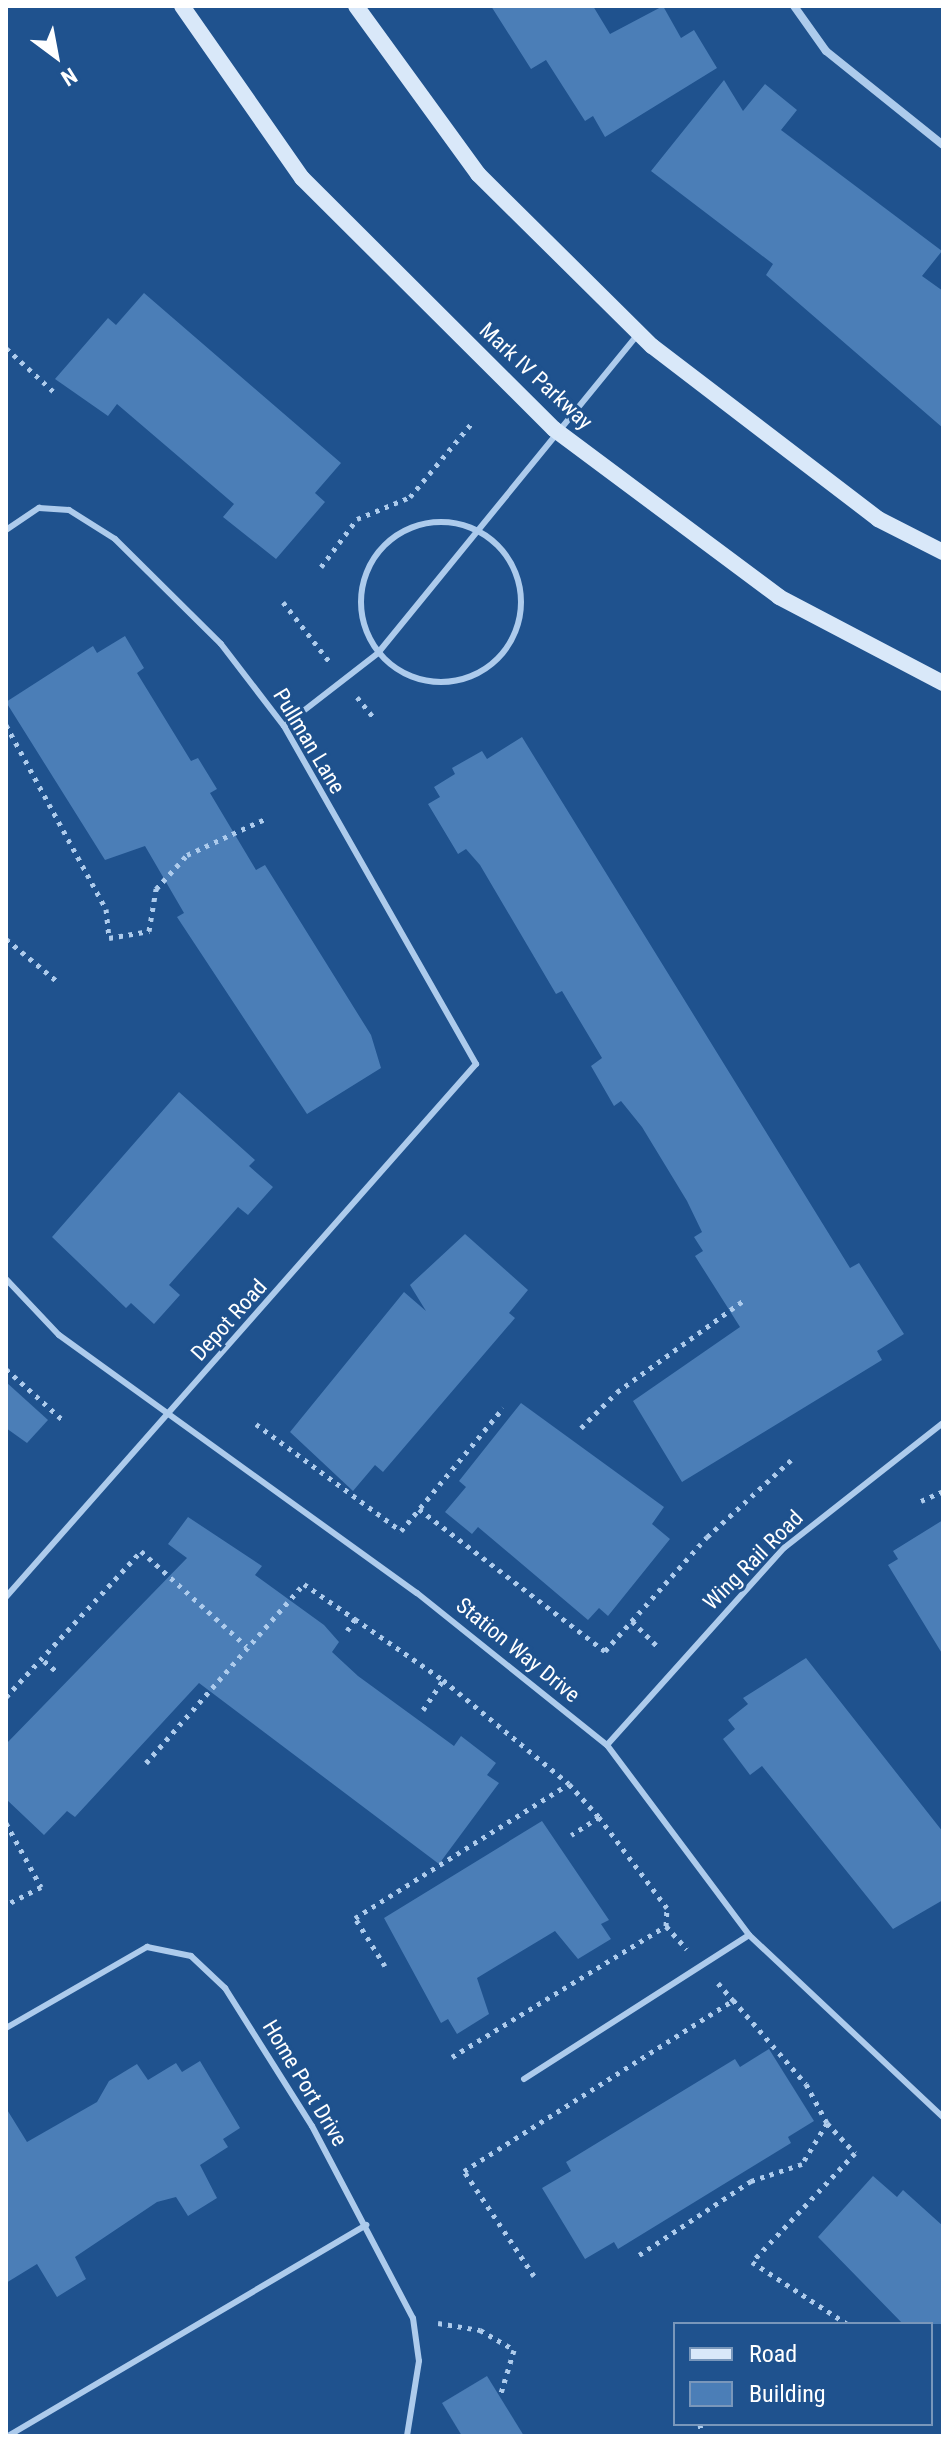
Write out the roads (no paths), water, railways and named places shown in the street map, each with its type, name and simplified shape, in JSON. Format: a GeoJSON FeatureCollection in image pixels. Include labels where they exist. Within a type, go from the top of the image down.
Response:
{"type":"FeatureCollection","features":[{"type":"Feature","properties":{"kind":"main road","name":"Mark IV Parkway"},"geometry":{"type":"LineString","coordinates":[[182,6],[302,178],[554,429],[779,597],[943,683]]}},
{"type":"Feature","properties":{"kind":"main road"},"geometry":{"type":"LineString","coordinates":[[356,6],[478,174],[639,333],[878,519],[943,552]]}},
{"type":"Feature","properties":{"kind":"street"},"geometry":{"type":"LineString","coordinates":[[794,6],[826,51],[943,145]]}},
{"type":"Feature","properties":{"kind":"lane"},"geometry":{"type":"LineString","coordinates":[[284,726],[378,653],[477,532],[554,429],[639,333]]}},
{"type":"Feature","properties":{"kind":"lane","name":"Pullman Lane"},"geometry":{"type":"LineString","coordinates":[[6,530],[39,508],[69,510],[115,539],[221,644],[284,726],[476,1064]]}},
{"type":"Feature","properties":{"kind":"lane"},"geometry":{"type":"LineString","coordinates":[[442,521],[477,532],[499,546],[516,572],[522,603],[516,634],[498,660],[471,677],[440,683],[409,676],[378,653],[360,601],[367,571],[385,545],[411,527],[442,521]]}},
{"type":"Feature","properties":{"kind":"lane","name":"Depot Road"},"geometry":{"type":"LineString","coordinates":[[6,1597],[476,1064]]}},
{"type":"Feature","properties":{"kind":"lane","name":"Station Way Drive"},"geometry":{"type":"LineString","coordinates":[[6,1279],[59,1335],[417,1593],[607,1745],[749,1935],[943,2117]]}},
{"type":"Feature","properties":{"kind":"lane","name":"Wing Rail Road"},"geometry":{"type":"LineString","coordinates":[[607,1745],[676,1664],[784,1548],[943,1423]]}},
{"type":"Feature","properties":{"kind":"lane"},"geometry":{"type":"LineString","coordinates":[[524,2079],[749,1935]]}},
{"type":"Feature","properties":{"kind":"lane","name":"Home Port Drive"},"geometry":{"type":"LineString","coordinates":[[6,2028],[147,1947],[191,1956],[225,1988],[366,2225],[413,2318],[419,2361],[407,2436]]}},
{"type":"Feature","properties":{"kind":"lane"},"geometry":{"type":"LineString","coordinates":[[8,2436],[366,2225]]}}]}
